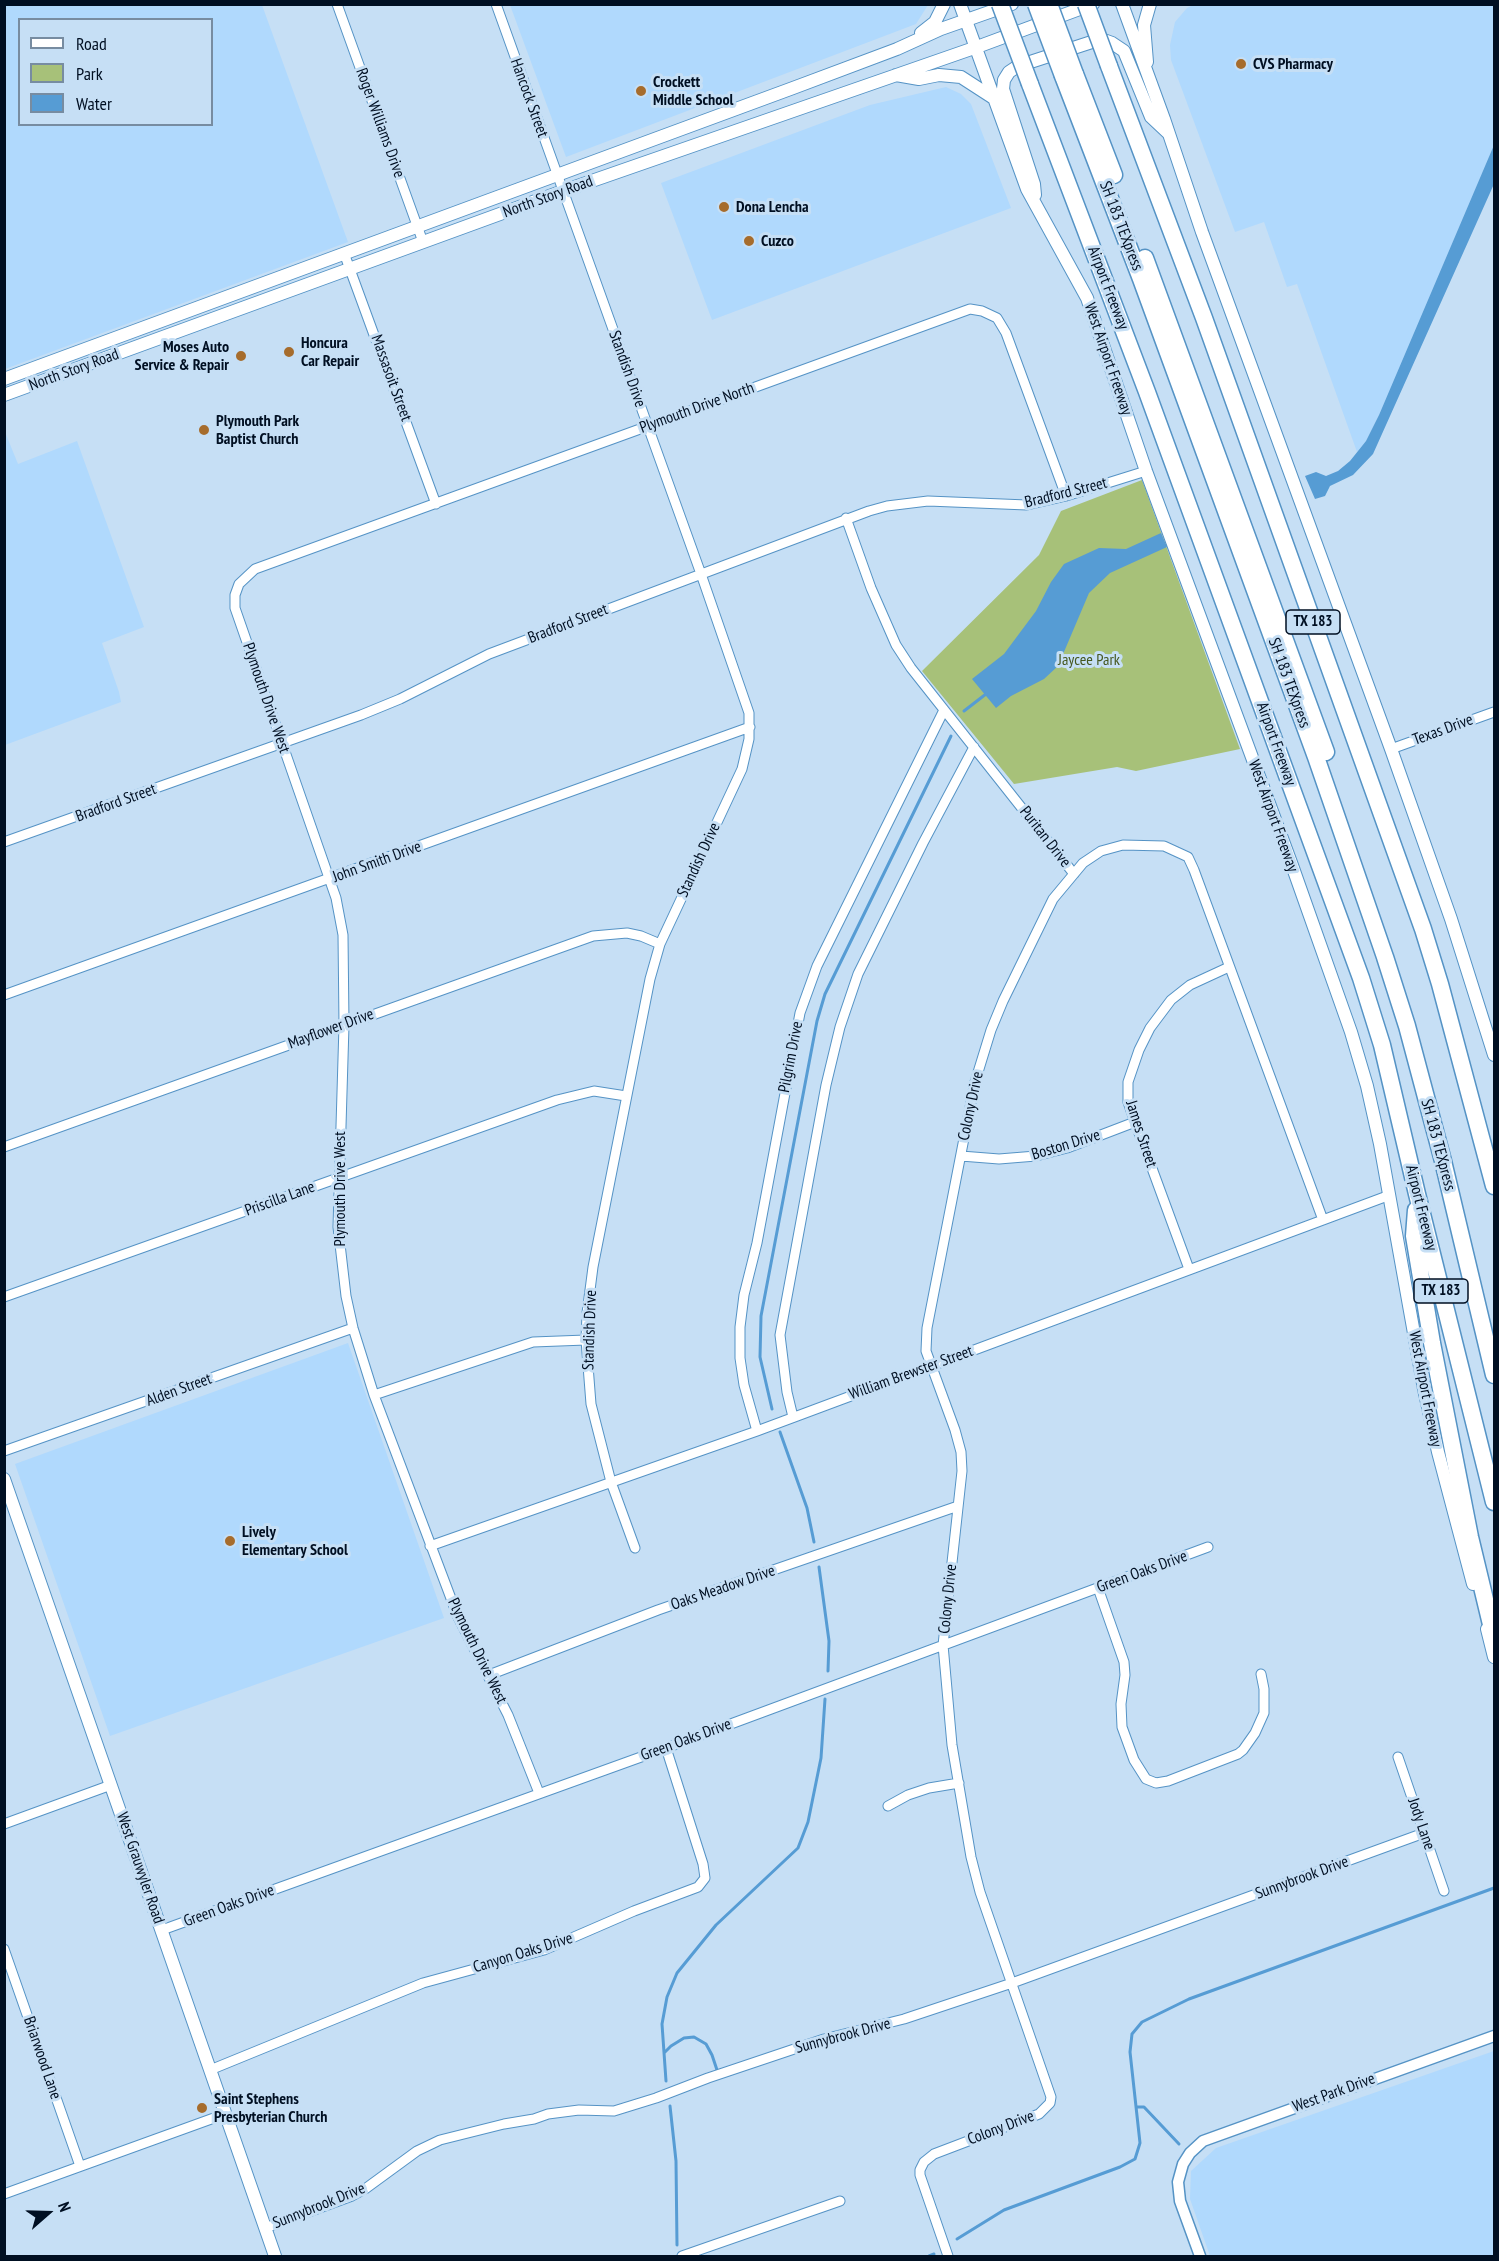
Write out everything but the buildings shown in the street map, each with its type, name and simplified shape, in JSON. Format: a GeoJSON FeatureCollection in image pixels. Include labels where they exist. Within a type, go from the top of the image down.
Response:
{"type":"FeatureCollection","features":[{"type":"Feature","properties":{"kind":"highway","name":"Airport Freeway"},"geometry":{"type":"LineString","coordinates":[[1000,4],[1147,392],[1350,948],[1382,1045],[1494,1502]]}},
{"type":"Feature","properties":{"kind":"highway","name":"SH 183 TEXpress"},"geometry":{"type":"LineString","coordinates":[[1036,4],[1069,75],[1175,336],[1329,761],[1422,1046],[1494,1335]]}},
{"type":"Feature","properties":{"kind":"highway","name":"SH 183 TEXpress"},"geometry":{"type":"LineString","coordinates":[[1049,4],[1069,75],[1316,757],[1407,1026],[1443,1161],[1494,1375]]}},
{"type":"Feature","properties":{"kind":"highway","name":"TX 183"},"geometry":{"type":"LineString","coordinates":[[1086,4],[1208,329],[1423,929],[1494,1186]]}},
{"type":"Feature","properties":{"kind":"highway"},"geometry":{"type":"LineString","coordinates":[[1417,1194],[1414,1236],[1432,1343],[1470,1537],[1494,1637]]}},
{"type":"Feature","properties":{"kind":"highway"},"geometry":{"type":"LineString","coordinates":[[1466,1389],[1488,1434],[1494,1458]]}},
{"type":"Feature","properties":{"kind":"main road"},"geometry":{"type":"LineString","coordinates":[[897,49],[935,22],[944,4]]}},
{"type":"Feature","properties":{"kind":"main road","name":"West Airport Freeway"},"geometry":{"type":"LineString","coordinates":[[960,4],[1027,189],[1087,298],[1146,471],[1293,868],[1351,1032],[1367,1086],[1390,1196],[1437,1452],[1494,1657]]}},
{"type":"Feature","properties":{"kind":"main road","name":"North Story Road"},"geometry":{"type":"LineString","coordinates":[[4,379],[897,49],[966,20],[1012,4]]}},
{"type":"Feature","properties":{"kind":"main road","name":"North Story Road"},"geometry":{"type":"LineString","coordinates":[[4,395],[563,191],[1093,4]]}},
{"type":"Feature","properties":{"kind":"main road"},"geometry":{"type":"LineString","coordinates":[[1122,4],[1202,232],[1391,749],[1455,930],[1494,1055]]}},
{"type":"Feature","properties":{"kind":"main road"},"geometry":{"type":"LineString","coordinates":[[1149,78],[1144,25],[1150,4]]}},
{"type":"Feature","properties":{"kind":"main road"},"geometry":{"type":"LineString","coordinates":[[1036,202],[1034,184],[1003,89],[1004,80],[1009,72],[1018,66],[1101,39],[1112,43],[1124,51],[1151,117],[1169,134]]}},
{"type":"Feature","properties":{"kind":"main road"},"geometry":{"type":"LineString","coordinates":[[895,75],[919,79],[939,75],[961,77],[995,99]]}},
{"type":"Feature","properties":{"kind":"main road"},"geometry":{"type":"LineString","coordinates":[[25,371],[30,386]]}},
{"type":"Feature","properties":{"kind":"main road","name":"West Grauwyler Road"},"geometry":{"type":"LineString","coordinates":[[4,1479],[275,2256]]}},
{"type":"Feature","properties":{"kind":"street","name":"Roger Williams Drive"},"geometry":{"type":"LineString","coordinates":[[337,4],[423,242]]}},
{"type":"Feature","properties":{"kind":"street","name":"Hancock Street"},"geometry":{"type":"LineString","coordinates":[[496,4],[563,191]]}},
{"type":"Feature","properties":{"kind":"street","name":"Standish Drive"},"geometry":{"type":"LineString","coordinates":[[563,191],[701,574],[747,706],[750,727],[742,769],[660,944],[650,979],[626,1096],[587,1313],[586,1340],[591,1404],[611,1482],[635,1548]]}},
{"type":"Feature","properties":{"kind":"street","name":"Massasoit Street"},"geometry":{"type":"LineString","coordinates":[[344,254],[436,504]]}},
{"type":"Feature","properties":{"kind":"street","name":"Plymouth Drive North"},"geometry":{"type":"LineString","coordinates":[[235,601],[239,585],[255,569],[970,309],[982,310],[997,318],[1006,333],[1066,496]]}},
{"type":"Feature","properties":{"kind":"street","name":"Bradford Street"},"geometry":{"type":"LineString","coordinates":[[4,842],[281,744],[400,699],[489,654],[846,518],[908,502],[960,501],[1027,505],[1066,496],[1146,471]]}},
{"type":"Feature","properties":{"kind":"street","name":"Puritan Drive"},"geometry":{"type":"LineString","coordinates":[[846,518],[890,634],[944,710],[1074,874],[1083,863],[1101,851],[1122,845],[1164,846],[1188,857],[1323,1220]]}},
{"type":"Feature","properties":{"kind":"street","name":"Plymouth Drive West"},"geometry":{"type":"LineString","coordinates":[[235,601],[235,608],[339,910],[343,935],[344,1025],[338,1227],[340,1255],[352,1328],[374,1395],[458,1617],[508,1715],[539,1793]]}},
{"type":"Feature","properties":{"kind":"street","name":"Pilgrim Drive"},"geometry":{"type":"LineString","coordinates":[[756,1431],[740,1358],[740,1327],[744,1295],[757,1243],[800,1013],[817,966],[944,710]]}},
{"type":"Feature","properties":{"kind":"street","name":"Texas Drive"},"geometry":{"type":"LineString","coordinates":[[1391,749],[1494,712]]}},
{"type":"Feature","properties":{"kind":"street","name":"John Smith Drive"},"geometry":{"type":"LineString","coordinates":[[4,995],[750,727]]}},
{"type":"Feature","properties":{"kind":"street"},"geometry":{"type":"LineString","coordinates":[[794,1417],[787,1392],[780,1335],[824,1095],[840,1027],[858,974],[974,747]]}},
{"type":"Feature","properties":{"kind":"street","name":"Colony Drive"},"geometry":{"type":"LineString","coordinates":[[948,2256],[920,2175],[924,2162],[934,2154],[1039,2114],[1050,2103],[1051,2097],[980,1892],[971,1857],[952,1745],[943,1645],[958,1506],[961,1452],[926,1351],[927,1328],[975,1083],[995,1020],[1053,899],[1074,874]]}},
{"type":"Feature","properties":{"kind":"street","name":"Mayflower Drive"},"geometry":{"type":"LineString","coordinates":[[4,1147],[593,936],[627,933],[660,944]]}},
{"type":"Feature","properties":{"kind":"street","name":"James Street"},"geometry":{"type":"LineString","coordinates":[[1188,1269],[1134,1122],[1128,1102],[1128,1082],[1139,1050],[1150,1028],[1171,1000],[1201,979],[1229,966]]}},
{"type":"Feature","properties":{"kind":"street","name":"Priscilla Lane"},"geometry":{"type":"LineString","coordinates":[[4,1297],[582,1093],[606,1092],[626,1096]]}},
{"type":"Feature","properties":{"kind":"street","name":"Boston Drive"},"geometry":{"type":"LineString","coordinates":[[960,1156],[999,1159],[1036,1156],[1066,1148],[1134,1122]]}},
{"type":"Feature","properties":{"kind":"street","name":"William Brewster Street"},"geometry":{"type":"LineString","coordinates":[[430,1546],[756,1431],[1390,1196]]}},
{"type":"Feature","properties":{"kind":"street","name":"Alden Street"},"geometry":{"type":"LineString","coordinates":[[4,1451],[352,1328]]}},
{"type":"Feature","properties":{"kind":"street"},"geometry":{"type":"LineString","coordinates":[[374,1395],[533,1342],[586,1340]]}},
{"type":"Feature","properties":{"kind":"street","name":"Oaks Meadow Drive"},"geometry":{"type":"LineString","coordinates":[[489,1675],[658,1610],[958,1506]]}},
{"type":"Feature","properties":{"kind":"street","name":"Green Oaks Drive"},"geometry":{"type":"LineString","coordinates":[[162,1930],[666,1748],[1208,1547]]}},
{"type":"Feature","properties":{"kind":"street"},"geometry":{"type":"LineString","coordinates":[[1098,1588],[1124,1662],[1122,1727],[1134,1760],[1146,1779],[1156,1782],[1168,1780],[1238,1754],[1243,1750],[1255,1733],[1264,1713],[1264,1689],[1261,1674]]}},
{"type":"Feature","properties":{"kind":"street","name":"Canyon Oaks Drive"},"geometry":{"type":"LineString","coordinates":[[210,2070],[423,1983],[544,1950],[634,1911],[698,1887],[705,1878],[705,1871],[666,1748]]}},
{"type":"Feature","properties":{"kind":"street","name":"Jody Lane"},"geometry":{"type":"LineString","coordinates":[[1398,1757],[1444,1891]]}},
{"type":"Feature","properties":{"kind":"street"},"geometry":{"type":"LineString","coordinates":[[888,1806],[908,1795],[929,1788],[959,1783]]}},
{"type":"Feature","properties":{"kind":"street"},"geometry":{"type":"LineString","coordinates":[[4,1824],[111,1785]]}},
{"type":"Feature","properties":{"kind":"street","name":"Sunnybrook Drive"},"geometry":{"type":"LineString","coordinates":[[265,2228],[352,2196],[417,2151],[440,2140],[504,2124],[534,2120],[548,2114],[579,2110],[615,2111],[824,2039],[904,2019],[1012,1983],[1424,1833]]}},
{"type":"Feature","properties":{"kind":"street","name":"Briarwood Lane"},"geometry":{"type":"LineString","coordinates":[[4,1948],[80,2166]]}},
{"type":"Feature","properties":{"kind":"street","name":"West Park Drive"},"geometry":{"type":"LineString","coordinates":[[1200,2256],[1180,2201],[1178,2182],[1183,2164],[1196,2147],[1219,2134],[1494,2036]]}},
{"type":"Feature","properties":{"kind":"street"},"geometry":{"type":"LineString","coordinates":[[4,2194],[225,2114]]}},
{"type":"Feature","properties":{"kind":"street"},"geometry":{"type":"LineString","coordinates":[[682,2256],[840,2201]]}},
{"type":"Feature","properties":{"kind":"shaded area"},"geometry":{"type":"Polygon","coordinates":[[[5,4],[262,5],[348,242],[5,369],[5,4]]]}},
{"type":"Feature","properties":{"kind":"shaded area","name":"Crockett Middle School"},"geometry":{"type":"Polygon","coordinates":[[[510,4],[928,5],[916,24],[566,157],[510,4]]]}},
{"type":"Feature","properties":{"kind":"shaded area"},"geometry":{"type":"Polygon","coordinates":[[[1193,5],[1494,5],[1494,145],[1379,415],[1366,441],[1357,452],[1297,284],[1287,287],[1264,222],[1235,232],[1171,60],[1170,45],[1175,22],[1187,8],[1193,5]]]}},
{"type":"Feature","properties":{"kind":"shaded area"},"geometry":{"type":"Polygon","coordinates":[[[946,87],[961,94],[971,104],[1011,208],[712,320],[661,183],[870,105],[946,87]]]}},
{"type":"Feature","properties":{"kind":"shaded area"},"geometry":{"type":"Polygon","coordinates":[[[5,432],[18,464],[77,441],[144,627],[102,643],[121,702],[5,745],[5,432]]]}},
{"type":"Feature","properties":{"kind":"shaded area","name":"Lively Elementary School"},"geometry":{"type":"Polygon","coordinates":[[[348,1343],[444,1618],[110,1736],[15,1464],[348,1343]]]}},
{"type":"Feature","properties":{"kind":"shaded area"},"geometry":{"type":"Polygon","coordinates":[[[1494,2051],[1494,2256],[1210,2256],[1190,2199],[1191,2171],[1216,2148],[1494,2051]]]}},
{"type":"Feature","properties":{"kind":"green space","name":"Jaycee Park"},"geometry":{"type":"Polygon","coordinates":[[[1142,480],[1240,749],[1136,771],[1117,767],[1014,784],[922,671],[1039,555],[1061,511],[1142,480]]]}},
{"type":"Feature","properties":{"kind":"water"},"geometry":{"type":"Polygon","coordinates":[[[1494,145],[1494,184],[1373,454],[1353,475],[1330,486],[1325,496],[1315,499],[1305,476],[1316,472],[1326,476],[1338,471],[1350,461],[1366,441],[1494,145]]]}},
{"type":"Feature","properties":{"kind":"water"},"geometry":{"type":"Polygon","coordinates":[[[1161,533],[1167,547],[1110,573],[1089,593],[1058,666],[1044,679],[1011,696],[996,708],[972,679],[1004,654],[1036,611],[1051,582],[1064,564],[1099,548],[1126,549],[1161,533]]]}},
{"type":"Feature","properties":{"kind":"waterway"},"geometry":{"type":"LineString","coordinates":[[964,711],[986,694]]}},
{"type":"Feature","properties":{"kind":"waterway"},"geometry":{"type":"LineString","coordinates":[[772,1409],[760,1357],[761,1316],[817,1021],[825,994],[951,736]]}},
{"type":"Feature","properties":{"kind":"waterway"},"geometry":{"type":"LineString","coordinates":[[780,1432],[807,1508],[814,1542]]}},
{"type":"Feature","properties":{"kind":"waterway"},"geometry":{"type":"LineString","coordinates":[[819,1567],[829,1641],[828,1671]]}},
{"type":"Feature","properties":{"kind":"waterway"},"geometry":{"type":"LineString","coordinates":[[666,2081],[662,2024],[667,1997],[677,1973],[716,1925],[798,1848],[808,1822],[821,1758],[825,1699]]}},
{"type":"Feature","properties":{"kind":"waterway"},"geometry":{"type":"LineString","coordinates":[[957,2239],[1004,2210],[1120,2167],[1135,2159],[1140,2143],[1130,2052],[1132,2034],[1142,2022],[1189,1999],[1494,1888]]}},
{"type":"Feature","properties":{"kind":"waterway"},"geometry":{"type":"LineString","coordinates":[[664,2053],[684,2038],[694,2037],[706,2044],[718,2073]]}},
{"type":"Feature","properties":{"kind":"waterway"},"geometry":{"type":"LineString","coordinates":[[670,2106],[676,2161],[677,2245]]}},
{"type":"Feature","properties":{"kind":"waterway"},"geometry":{"type":"LineString","coordinates":[[1137,2107],[1144,2107],[1179,2144]]}},
{"type":"Feature","properties":{"kind":"waterway"},"geometry":{"type":"LineString","coordinates":[[929,2256],[934,2254]]}},
{"type":"Feature","properties":{"kind":"place","name":"CVS Pharmacy"},"geometry":{"type":"Point","coordinates":[1241,64]}},
{"type":"Feature","properties":{"kind":"place","name":"Crockett Middle School"},"geometry":{"type":"Point","coordinates":[641,91]}},
{"type":"Feature","properties":{"kind":"place","name":"Dona Lencha"},"geometry":{"type":"Point","coordinates":[724,207]}},
{"type":"Feature","properties":{"kind":"place","name":"Cuzco"},"geometry":{"type":"Point","coordinates":[749,241]}},
{"type":"Feature","properties":{"kind":"place","name":"Honcura Car Repair"},"geometry":{"type":"Point","coordinates":[289,352]}},
{"type":"Feature","properties":{"kind":"place","name":"Moses Auto Service & Repair"},"geometry":{"type":"Point","coordinates":[241,356]}},
{"type":"Feature","properties":{"kind":"place","name":"Plymouth Park Baptist Church"},"geometry":{"type":"Point","coordinates":[204,430]}},
{"type":"Feature","properties":{"kind":"place","name":"Lively Elementary School"},"geometry":{"type":"Point","coordinates":[230,1541]}},
{"type":"Feature","properties":{"kind":"place","name":"Saint Stephens Presbyterian Church"},"geometry":{"type":"Point","coordinates":[202,2108]}}]}
